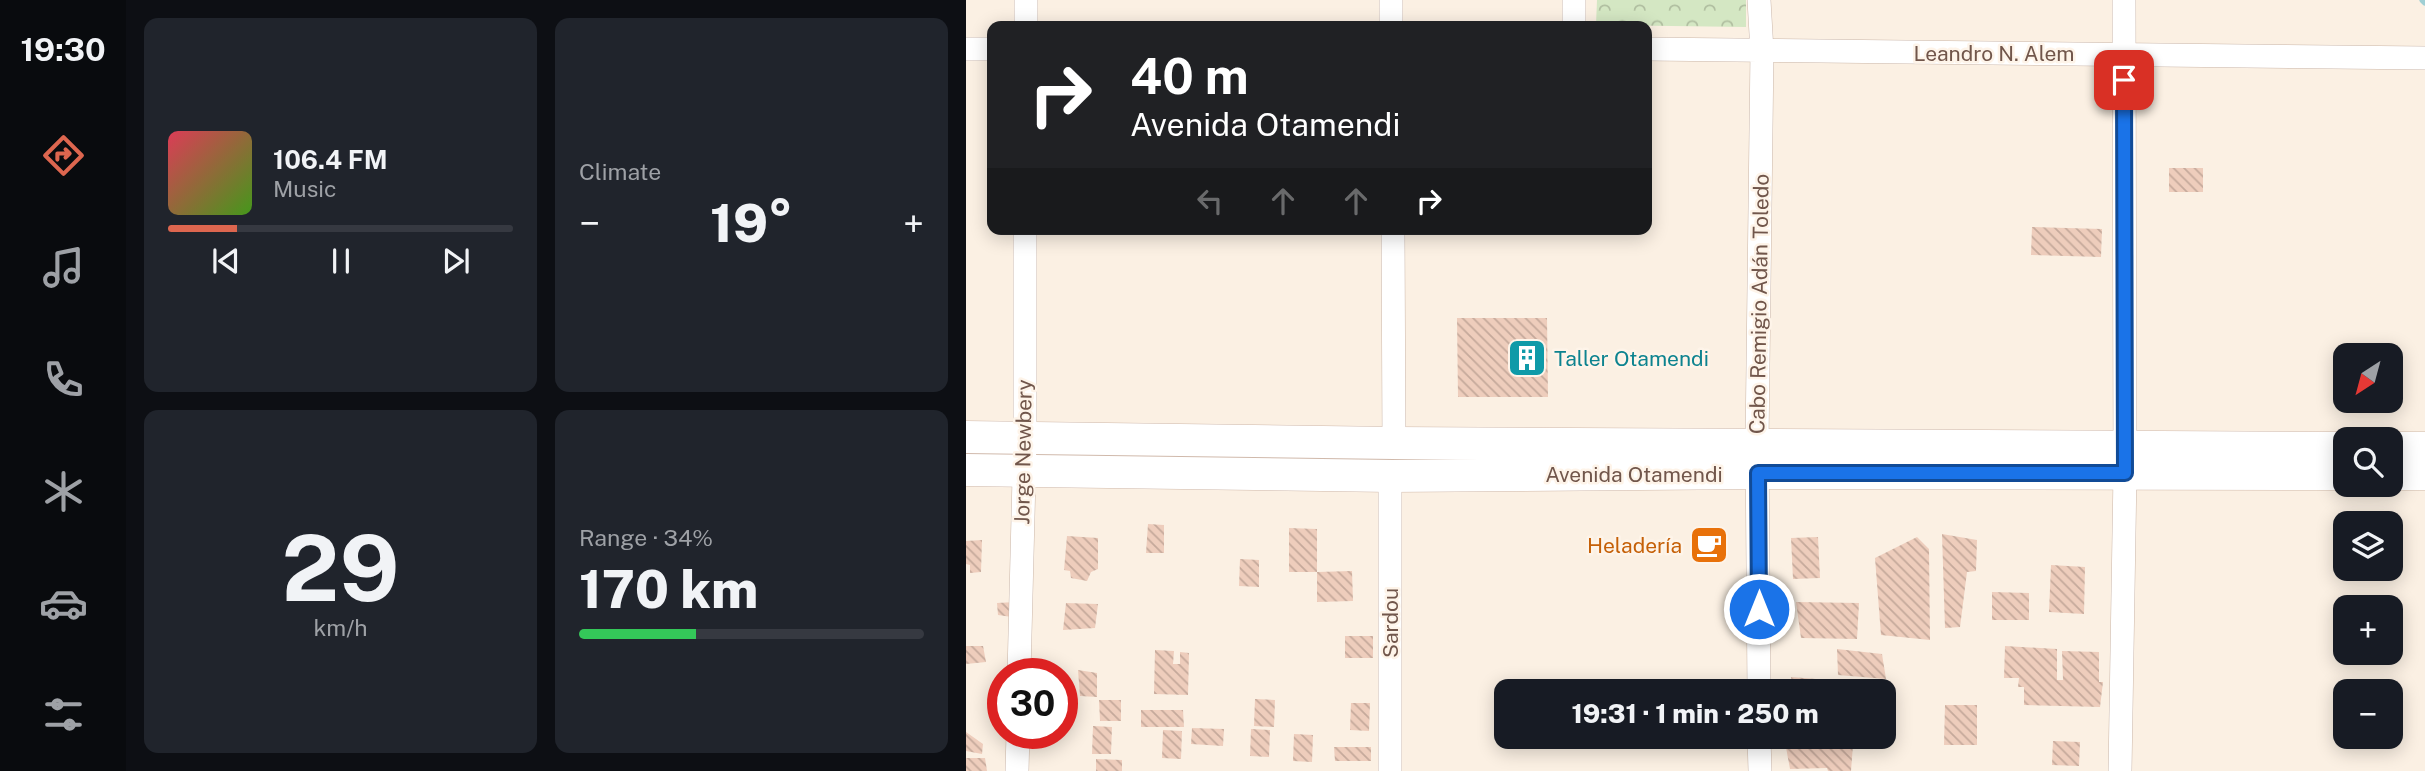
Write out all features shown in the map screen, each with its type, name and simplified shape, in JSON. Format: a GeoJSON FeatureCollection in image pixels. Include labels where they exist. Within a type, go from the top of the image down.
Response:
{"type":"FeatureCollection","features":[{"type":"Feature","properties":{"kind":"main road","name":"Avenida Otamendi"},"geometry":{"type":"LineString","coordinates":[[966,438],[1394,443],[1758,458],[2124,460],[2333,473]]}},
{"type":"Feature","properties":{"kind":"main road"},"geometry":{"type":"LineString","coordinates":[[2403,448],[2425,448]]}},
{"type":"Feature","properties":{"kind":"main road","name":"Avenida Otamendi"},"geometry":{"type":"LineString","coordinates":[[2124,460],[2333,449]]}},
{"type":"Feature","properties":{"kind":"main road","name":"Avenida Otamendi"},"geometry":{"type":"LineString","coordinates":[[966,470],[1390,476],[1758,458]]}},
{"type":"Feature","properties":{"kind":"main road"},"geometry":{"type":"LineString","coordinates":[[2403,474],[2425,474]]}},
{"type":"Feature","properties":{"kind":"street"},"geometry":{"type":"LineString","coordinates":[[1026,0],[1026,21]]}},
{"type":"Feature","properties":{"kind":"street"},"geometry":{"type":"LineString","coordinates":[[1391,0],[1391,21]]}},
{"type":"Feature","properties":{"kind":"street"},"geometry":{"type":"LineString","coordinates":[[1574,0],[1574,21]]}},
{"type":"Feature","properties":{"kind":"street","name":"Cabo Remigio Adán Toledo"},"geometry":{"type":"LineString","coordinates":[[1759,0],[1762,51],[1759,679]]}},
{"type":"Feature","properties":{"kind":"street"},"geometry":{"type":"LineString","coordinates":[[2120,771],[2124,460],[2124,0]]}},
{"type":"Feature","properties":{"kind":"street"},"geometry":{"type":"LineString","coordinates":[[966,49],[987,49]]}},
{"type":"Feature","properties":{"kind":"street","name":"Leandro N. Alem"},"geometry":{"type":"LineString","coordinates":[[1652,49],[2425,58]]}},
{"type":"Feature","properties":{"kind":"street","name":"Jorge Newbery"},"geometry":{"type":"LineString","coordinates":[[1019,658],[1024,470],[1025,235]]}},
{"type":"Feature","properties":{"kind":"street"},"geometry":{"type":"LineString","coordinates":[[1392,235],[1394,443]]}},
{"type":"Feature","properties":{"kind":"street","name":"Sardou"},"geometry":{"type":"LineString","coordinates":[[1390,476],[1390,771]]}},
{"type":"Feature","properties":{"kind":"street"},"geometry":{"type":"LineString","coordinates":[[1017,771],[1018,749]]}},
{"type":"Feature","properties":{"kind":"street"},"geometry":{"type":"LineString","coordinates":[[1759,749],[1759,771]]}},
{"type":"Feature","properties":{"kind":"green space"},"geometry":{"type":"Polygon","coordinates":[[[1597,0],[1746,0],[1746,27],[1652,26],[1652,21],[1596,21],[1597,0]]]}},
{"type":"Feature","properties":{"kind":"building"},"geometry":{"type":"Polygon","coordinates":[[[2169,168],[2203,168],[2203,192],[2169,192],[2169,168]]]}},
{"type":"Feature","properties":{"kind":"building"},"geometry":{"type":"Polygon","coordinates":[[[2032,227],[2102,229],[2101,257],[2031,255],[2032,227]]]}},
{"type":"Feature","properties":{"kind":"building"},"geometry":{"type":"Polygon","coordinates":[[[1457,318],[1547,318],[1548,397],[1458,397],[1457,318]]]}},
{"type":"Feature","properties":{"kind":"building"},"geometry":{"type":"Polygon","coordinates":[[[1148,524],[1164,525],[1164,553],[1146,553],[1148,524]]]}},
{"type":"Feature","properties":{"kind":"building"},"geometry":{"type":"Polygon","coordinates":[[[1289,528],[1317,529],[1317,572],[1289,572],[1289,528]]]}},
{"type":"Feature","properties":{"kind":"building"},"geometry":{"type":"Polygon","coordinates":[[[1942,534],[1977,540],[1976,571],[1967,572],[1960,627],[1945,628],[1942,534]]]}},
{"type":"Feature","properties":{"kind":"building","name":"Heladería"},"geometry":{"type":"Polygon","coordinates":[[[1700,535],[1717,535],[1717,556],[1701,556],[1700,535]]]}},
{"type":"Feature","properties":{"kind":"building"},"geometry":{"type":"Polygon","coordinates":[[[1067,536],[1098,538],[1098,569],[1091,572],[1087,581],[1071,578],[1070,571],[1064,570],[1067,536]]]}},
{"type":"Feature","properties":{"kind":"building"},"geometry":{"type":"Polygon","coordinates":[[[1818,537],[1820,578],[1793,579],[1791,538],[1818,537]]]}},
{"type":"Feature","properties":{"kind":"building"},"geometry":{"type":"Polygon","coordinates":[[[1917,537],[1929,549],[1930,640],[1881,635],[1875,558],[1917,537]]]}},
{"type":"Feature","properties":{"kind":"building"},"geometry":{"type":"Polygon","coordinates":[[[982,540],[981,572],[970,573],[970,565],[966,564],[966,541],[982,540]]]}},
{"type":"Feature","properties":{"kind":"building"},"geometry":{"type":"Polygon","coordinates":[[[1240,559],[1259,560],[1259,587],[1239,586],[1240,559]]]}},
{"type":"Feature","properties":{"kind":"building"},"geometry":{"type":"Polygon","coordinates":[[[2051,565],[2085,567],[2084,614],[2049,612],[2051,565]]]}},
{"type":"Feature","properties":{"kind":"building"},"geometry":{"type":"Polygon","coordinates":[[[1352,571],[1353,601],[1317,602],[1317,572],[1352,571]]]}},
{"type":"Feature","properties":{"kind":"building"},"geometry":{"type":"Polygon","coordinates":[[[1992,592],[2029,593],[2029,620],[1992,620],[1992,592]]]}},
{"type":"Feature","properties":{"kind":"building"},"geometry":{"type":"Polygon","coordinates":[[[1015,602],[1012,617],[998,615],[997,603],[1015,602]]]}},
{"type":"Feature","properties":{"kind":"building"},"geometry":{"type":"Polygon","coordinates":[[[1796,602],[1859,603],[1857,639],[1801,638],[1796,602]]]}},
{"type":"Feature","properties":{"kind":"building"},"geometry":{"type":"Polygon","coordinates":[[[1066,603],[1098,604],[1095,628],[1063,630],[1066,603]]]}},
{"type":"Feature","properties":{"kind":"building"},"geometry":{"type":"Polygon","coordinates":[[[1345,636],[1373,636],[1373,658],[1345,658],[1345,636]]]}},
{"type":"Feature","properties":{"kind":"building"},"geometry":{"type":"Polygon","coordinates":[[[966,646],[983,646],[986,662],[966,664],[966,646]]]}},
{"type":"Feature","properties":{"kind":"building"},"geometry":{"type":"Polygon","coordinates":[[[2005,646],[2057,649],[2057,680],[2063,680],[2062,651],[2099,652],[2099,682],[2103,682],[2100,707],[2024,705],[2024,687],[2018,687],[2019,678],[2004,678],[2005,646]]]}},
{"type":"Feature","properties":{"kind":"building"},"geometry":{"type":"Polygon","coordinates":[[[1837,649],[1882,654],[1886,679],[1838,675],[1837,649]]]}},
{"type":"Feature","properties":{"kind":"building"},"geometry":{"type":"Polygon","coordinates":[[[1155,650],[1174,651],[1173,664],[1180,664],[1180,652],[1189,653],[1188,695],[1154,694],[1155,650]]]}},
{"type":"Feature","properties":{"kind":"building"},"geometry":{"type":"Polygon","coordinates":[[[1078,670],[1097,673],[1097,697],[1080,696],[1078,670]]]}},
{"type":"Feature","properties":{"kind":"building"},"geometry":{"type":"Polygon","coordinates":[[[1255,699],[1275,700],[1274,727],[1254,726],[1255,699]]]}},
{"type":"Feature","properties":{"kind":"building"},"geometry":{"type":"Polygon","coordinates":[[[1099,700],[1121,700],[1121,721],[1100,721],[1099,700]]]}},
{"type":"Feature","properties":{"kind":"building"},"geometry":{"type":"Polygon","coordinates":[[[1351,703],[1370,703],[1369,731],[1350,730],[1351,703]]]}},
{"type":"Feature","properties":{"kind":"building"},"geometry":{"type":"Polygon","coordinates":[[[1945,705],[1977,705],[1977,745],[1944,745],[1945,705]]]}},
{"type":"Feature","properties":{"kind":"building"},"geometry":{"type":"Polygon","coordinates":[[[1141,710],[1183,710],[1184,727],[1141,727],[1141,710]]]}},
{"type":"Feature","properties":{"kind":"building"},"geometry":{"type":"Polygon","coordinates":[[[1093,726],[1112,727],[1111,754],[1092,754],[1093,726]]]}},
{"type":"Feature","properties":{"kind":"building"},"geometry":{"type":"Polygon","coordinates":[[[1192,728],[1224,729],[1223,746],[1191,744],[1192,728]]]}},
{"type":"Feature","properties":{"kind":"building"},"geometry":{"type":"Polygon","coordinates":[[[1251,729],[1270,730],[1269,757],[1250,756],[1251,729]]]}},
{"type":"Feature","properties":{"kind":"building"},"geometry":{"type":"Polygon","coordinates":[[[1163,730],[1182,731],[1181,759],[1162,758],[1163,730]]]}},
{"type":"Feature","properties":{"kind":"building"},"geometry":{"type":"Polygon","coordinates":[[[966,732],[983,744],[982,754],[966,751],[966,732]]]}},
{"type":"Feature","properties":{"kind":"building"},"geometry":{"type":"Polygon","coordinates":[[[1294,734],[1313,735],[1312,762],[1293,761],[1294,734]]]}},
{"type":"Feature","properties":{"kind":"building"},"geometry":{"type":"Polygon","coordinates":[[[2053,741],[2080,742],[2079,766],[2052,765],[2053,741]]]}},
{"type":"Feature","properties":{"kind":"building"},"geometry":{"type":"Polygon","coordinates":[[[1334,747],[1371,747],[1371,761],[1335,761],[1334,747]]]}},
{"type":"Feature","properties":{"kind":"building"},"geometry":{"type":"Polygon","coordinates":[[[1786,749],[1853,749],[1851,771],[1828,771],[1827,768],[1790,769],[1786,749]]]}},
{"type":"Feature","properties":{"kind":"building"},"geometry":{"type":"Polygon","coordinates":[[[966,758],[985,758],[987,771],[966,771],[966,758]]]}},
{"type":"Feature","properties":{"kind":"building"},"geometry":{"type":"Polygon","coordinates":[[[1096,759],[1122,760],[1122,771],[1096,771],[1096,759]]]}},
{"type":"Feature","properties":{"kind":"place","name":"Taller Otamendi"},"geometry":{"type":"Point","coordinates":[1527,358]}},
{"type":"Feature","properties":{"kind":"place","name":"Heladería"},"geometry":{"type":"Point","coordinates":[1709,545]}},
{"type":"Feature","properties":{"kind":"route"},"geometry":{"type":"LineString","coordinates":[[1759,609],[1758,473],[2125,473],[2124,80]]}}]}
